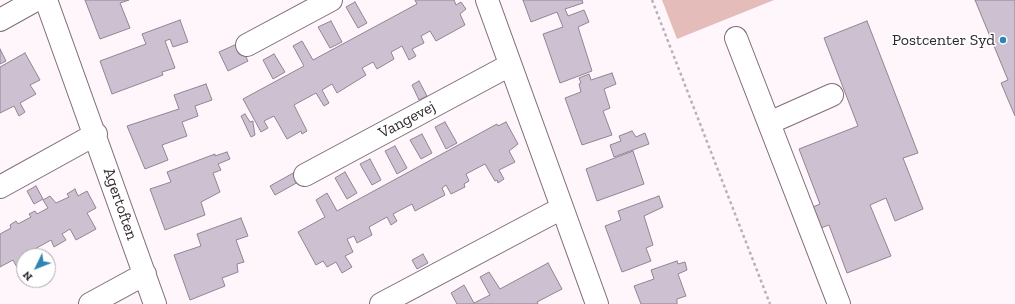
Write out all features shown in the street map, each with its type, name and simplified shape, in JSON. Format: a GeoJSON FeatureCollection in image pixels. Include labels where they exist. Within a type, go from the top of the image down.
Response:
{"type":"FeatureCollection","features":[{"type":"Feature","properties":{"kind":"street"},"geometry":{"type":"LineString","coordinates":[[0,20],[36,0]]}},
{"type":"Feature","properties":{"kind":"street","name":"Agertoften"},"geometry":{"type":"LineString","coordinates":[[46,0],[96,134],[155,304]]}},
{"type":"Feature","properties":{"kind":"street"},"geometry":{"type":"LineString","coordinates":[[247,45],[331,0]]}},
{"type":"Feature","properties":{"kind":"street"},"geometry":{"type":"LineString","coordinates":[[487,0],[597,304]]}},
{"type":"Feature","properties":{"kind":"street"},"geometry":{"type":"LineString","coordinates":[[736,38],[839,304]]}},
{"type":"Feature","properties":{"kind":"street","name":"Vangevej"},"geometry":{"type":"LineString","coordinates":[[305,175],[510,65]]}},
{"type":"Feature","properties":{"kind":"street"},"geometry":{"type":"LineString","coordinates":[[769,123],[832,95]]}},
{"type":"Feature","properties":{"kind":"street"},"geometry":{"type":"LineString","coordinates":[[0,187],[96,134]]}},
{"type":"Feature","properties":{"kind":"street"},"geometry":{"type":"LineString","coordinates":[[381,304],[562,208]]}},
{"type":"Feature","properties":{"kind":"street"},"geometry":{"type":"LineString","coordinates":[[90,304],[145,274]]}},
{"type":"Feature","properties":{"kind":"path"},"geometry":{"type":"LineString","coordinates":[[652,0],[770,304]]}},
{"type":"Feature","properties":{"kind":"shaded area"},"geometry":{"type":"Polygon","coordinates":[[[662,0],[774,0],[677,39],[662,0]]]}},
{"type":"Feature","properties":{"kind":"building"},"geometry":{"type":"Polygon","coordinates":[[[85,0],[129,0],[120,3],[130,28],[100,39],[85,0]]]}},
{"type":"Feature","properties":{"kind":"building"},"geometry":{"type":"Polygon","coordinates":[[[415,0],[454,0],[456,5],[461,2],[466,9],[460,14],[465,25],[436,41],[430,31],[421,36],[424,43],[412,49],[416,56],[409,60],[402,46],[391,52],[394,59],[377,69],[373,62],[362,68],[366,75],[337,93],[332,84],[322,90],[329,103],[324,106],[316,93],[294,105],[307,131],[302,134],[301,131],[287,139],[274,116],[264,121],[268,128],[261,132],[243,99],[304,66],[293,46],[302,41],[313,60],[417,4],[415,0]]]}},
{"type":"Feature","properties":{"kind":"building"},"geometry":{"type":"Polygon","coordinates":[[[523,0],[582,0],[583,3],[565,9],[568,16],[584,10],[589,22],[578,27],[592,71],[560,83],[543,34],[563,27],[557,12],[531,22],[523,0]]]}},
{"type":"Feature","properties":{"kind":"building","name":"Postcenter Syd"},"geometry":{"type":"Polygon","coordinates":[[[975,0],[1015,0],[1015,116],[1001,83],[1008,80],[975,0]]]}},
{"type":"Feature","properties":{"kind":"building"},"geometry":{"type":"Polygon","coordinates":[[[355,2],[367,23],[358,28],[346,7],[355,2]]]}},
{"type":"Feature","properties":{"kind":"building"},"geometry":{"type":"Polygon","coordinates":[[[180,20],[188,42],[173,47],[170,39],[165,41],[175,68],[162,72],[163,75],[112,94],[100,61],[146,44],[142,34],[180,20]]]}},
{"type":"Feature","properties":{"kind":"building"},"geometry":{"type":"Polygon","coordinates":[[[331,21],[342,42],[330,48],[318,27],[331,21]]]}},
{"type":"Feature","properties":{"kind":"building"},"geometry":{"type":"Polygon","coordinates":[[[867,21],[918,153],[903,158],[923,209],[895,221],[886,198],[870,205],[891,256],[847,273],[829,225],[821,228],[813,207],[820,204],[799,149],[858,126],[824,38],[867,21]]]}},
{"type":"Feature","properties":{"kind":"building"},"geometry":{"type":"Polygon","coordinates":[[[239,43],[248,61],[228,71],[219,52],[239,43]]]}},
{"type":"Feature","properties":{"kind":"building"},"geometry":{"type":"Polygon","coordinates":[[[0,49],[6,61],[0,64],[0,49]]]}},
{"type":"Feature","properties":{"kind":"building"},"geometry":{"type":"Polygon","coordinates":[[[25,53],[40,80],[30,85],[36,94],[20,103],[25,112],[19,116],[14,106],[0,113],[0,67],[25,53]]]}},
{"type":"Feature","properties":{"kind":"building"},"geometry":{"type":"Polygon","coordinates":[[[274,54],[285,72],[273,79],[263,60],[274,54]]]}},
{"type":"Feature","properties":{"kind":"building"},"geometry":{"type":"Polygon","coordinates":[[[612,73],[616,84],[604,89],[610,108],[603,111],[612,135],[582,145],[565,98],[581,92],[579,84],[581,83],[579,78],[589,74],[591,80],[612,73]]]}},
{"type":"Feature","properties":{"kind":"building"},"geometry":{"type":"Polygon","coordinates":[[[419,81],[427,96],[419,100],[412,85],[419,81]]]}},
{"type":"Feature","properties":{"kind":"building"},"geometry":{"type":"Polygon","coordinates":[[[206,84],[212,100],[195,106],[198,116],[182,122],[187,136],[162,145],[168,160],[145,169],[127,126],[179,109],[174,95],[206,84]]]}},
{"type":"Feature","properties":{"kind":"building"},"geometry":{"type":"Polygon","coordinates":[[[245,114],[250,122],[253,121],[255,135],[251,137],[241,116],[245,114]]]}},
{"type":"Feature","properties":{"kind":"building"},"geometry":{"type":"Polygon","coordinates":[[[445,122],[457,143],[446,149],[435,127],[445,122]]]}},
{"type":"Feature","properties":{"kind":"building"},"geometry":{"type":"Polygon","coordinates":[[[506,122],[518,144],[509,151],[515,162],[499,170],[504,179],[498,183],[497,180],[495,181],[485,164],[466,174],[469,181],[464,184],[465,187],[451,194],[446,185],[442,188],[445,195],[415,211],[412,204],[393,214],[397,221],[391,225],[387,217],[369,227],[372,235],[357,243],[354,236],[347,239],[353,252],[345,256],[352,267],[342,273],[336,262],[327,267],[323,261],[316,265],[298,232],[325,217],[316,200],[327,193],[337,211],[497,124],[498,126],[506,122]]]}},
{"type":"Feature","properties":{"kind":"building"},"geometry":{"type":"Polygon","coordinates":[[[632,131],[636,137],[645,133],[649,144],[614,157],[610,145],[621,141],[619,136],[632,131]]]}},
{"type":"Feature","properties":{"kind":"building"},"geometry":{"type":"Polygon","coordinates":[[[422,134],[432,153],[421,159],[410,140],[422,134]]]}},
{"type":"Feature","properties":{"kind":"building"},"geometry":{"type":"Polygon","coordinates":[[[395,146],[407,168],[397,174],[385,151],[395,146]]]}},
{"type":"Feature","properties":{"kind":"building"},"geometry":{"type":"Polygon","coordinates":[[[633,151],[644,184],[597,201],[586,169],[633,151]]]}},
{"type":"Feature","properties":{"kind":"building"},"geometry":{"type":"Polygon","coordinates":[[[227,152],[230,159],[218,164],[221,170],[213,173],[220,192],[201,202],[205,215],[165,230],[150,189],[171,182],[167,172],[215,154],[215,156],[227,152]]]}},
{"type":"Feature","properties":{"kind":"building"},"geometry":{"type":"Polygon","coordinates":[[[370,159],[381,180],[372,185],[360,164],[370,159]]]}},
{"type":"Feature","properties":{"kind":"building"},"geometry":{"type":"Polygon","coordinates":[[[295,172],[300,181],[275,195],[270,186],[295,172]]]}},
{"type":"Feature","properties":{"kind":"building"},"geometry":{"type":"Polygon","coordinates":[[[345,172],[357,193],[347,199],[335,178],[345,172]]]}},
{"type":"Feature","properties":{"kind":"building"},"geometry":{"type":"Polygon","coordinates":[[[36,186],[43,199],[34,204],[27,191],[36,186]]]}},
{"type":"Feature","properties":{"kind":"building"},"geometry":{"type":"Polygon","coordinates":[[[75,189],[78,196],[87,191],[96,208],[87,213],[96,229],[76,240],[70,229],[62,234],[66,240],[54,247],[51,240],[37,248],[16,248],[16,265],[13,260],[0,267],[0,234],[11,228],[10,225],[16,221],[18,224],[31,217],[29,214],[35,211],[37,214],[48,208],[43,200],[50,196],[56,203],[69,197],[67,194],[75,189]]]}},
{"type":"Feature","properties":{"kind":"building"},"geometry":{"type":"Polygon","coordinates":[[[659,196],[663,207],[644,216],[653,245],[646,248],[651,261],[622,272],[605,226],[621,220],[618,211],[659,196]]]}},
{"type":"Feature","properties":{"kind":"building"},"geometry":{"type":"Polygon","coordinates":[[[241,218],[248,236],[236,240],[244,262],[237,264],[238,272],[222,278],[225,286],[190,300],[174,255],[201,246],[197,234],[241,218]]]}},
{"type":"Feature","properties":{"kind":"building"},"geometry":{"type":"Polygon","coordinates":[[[423,254],[428,263],[417,269],[412,260],[423,254]]]}},
{"type":"Feature","properties":{"kind":"building"},"geometry":{"type":"Polygon","coordinates":[[[677,261],[678,264],[685,262],[687,270],[678,274],[686,296],[677,299],[677,304],[641,304],[634,286],[654,279],[651,270],[677,261]]]}},
{"type":"Feature","properties":{"kind":"building"},"geometry":{"type":"Polygon","coordinates":[[[548,263],[562,289],[537,302],[538,304],[457,304],[451,293],[464,285],[474,303],[490,295],[480,277],[489,272],[500,289],[548,263]]]}},
{"type":"Feature","properties":{"kind":"place","name":"Postcenter Syd"},"geometry":{"type":"Point","coordinates":[1003,40]}}]}
